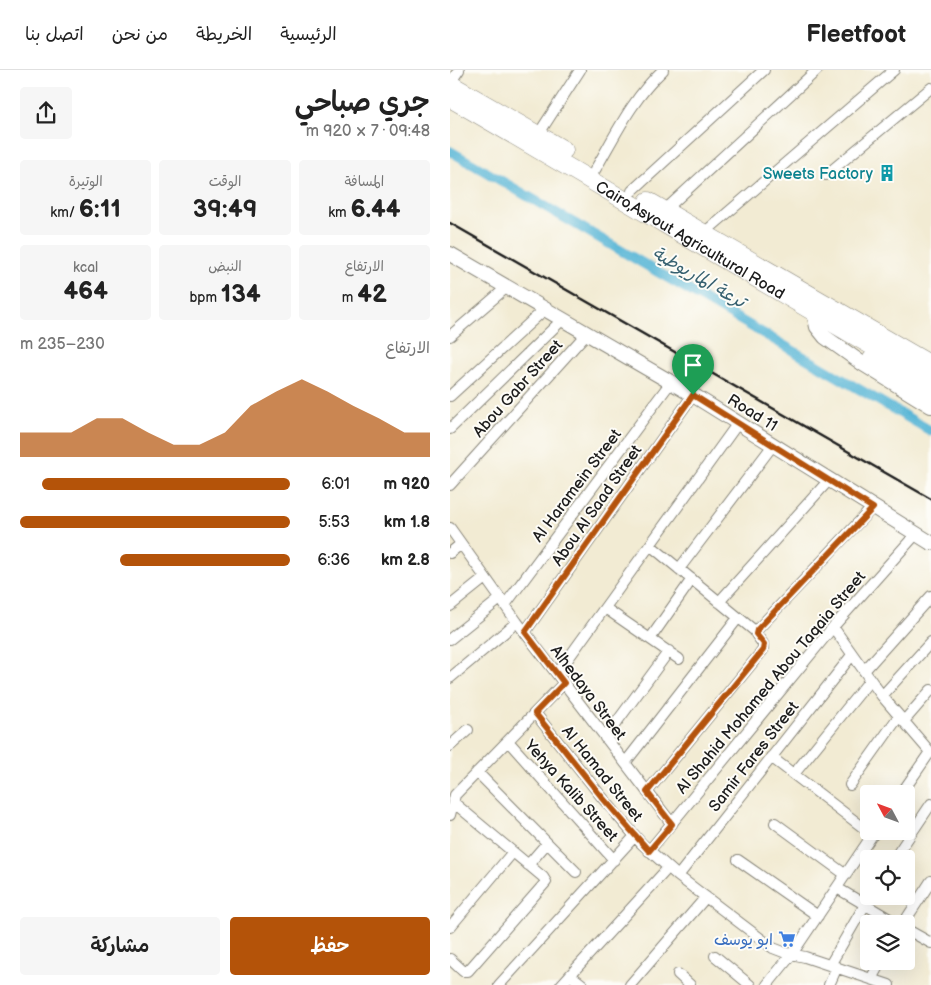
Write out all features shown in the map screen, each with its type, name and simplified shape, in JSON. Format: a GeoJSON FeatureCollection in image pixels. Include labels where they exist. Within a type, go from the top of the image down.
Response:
{"type":"FeatureCollection","features":[{"type":"Feature","properties":{"kind":"highway","name":"Cairo,Asyout Agricultural Road"},"geometry":{"type":"LineString","coordinates":[[450,83],[538,134],[595,170],[931,365]]}},
{"type":"Feature","properties":{"kind":"highway","name":"Cairo,Asyout Agricultural Road"},"geometry":{"type":"LineString","coordinates":[[450,98],[841,329],[927,388]]}},
{"type":"Feature","properties":{"kind":"street"},"geometry":{"type":"LineString","coordinates":[[450,83],[459,70]]}},
{"type":"Feature","properties":{"kind":"street"},"geometry":{"type":"LineString","coordinates":[[538,134],[580,70]]}},
{"type":"Feature","properties":{"kind":"street"},"geometry":{"type":"LineString","coordinates":[[595,170],[634,102],[662,70]]}},
{"type":"Feature","properties":{"kind":"street"},"geometry":{"type":"LineString","coordinates":[[632,191],[764,70]]}},
{"type":"Feature","properties":{"kind":"street"},"geometry":{"type":"LineString","coordinates":[[665,210],[817,70]]}},
{"type":"Feature","properties":{"kind":"street"},"geometry":{"type":"LineString","coordinates":[[704,233],[894,70]]}},
{"type":"Feature","properties":{"kind":"street"},"geometry":{"type":"LineString","coordinates":[[826,175],[931,88]]}},
{"type":"Feature","properties":{"kind":"street","name":"Road 11"},"geometry":{"type":"LineString","coordinates":[[450,254],[693,395],[931,543]]}},
{"type":"Feature","properties":{"kind":"street"},"geometry":{"type":"LineString","coordinates":[[450,336],[507,287]]}},
{"type":"Feature","properties":{"kind":"street"},"geometry":{"type":"LineString","coordinates":[[450,396],[545,309]]}},
{"type":"Feature","properties":{"kind":"street"},"geometry":{"type":"LineString","coordinates":[[814,313],[817,326],[826,337],[863,364],[931,406]]}},
{"type":"Feature","properties":{"kind":"street"},"geometry":{"type":"LineString","coordinates":[[450,429],[563,319]]}},
{"type":"Feature","properties":{"kind":"street","name":"Abou Gabr Street"},"geometry":{"type":"LineString","coordinates":[[450,485],[587,333]]}},
{"type":"Feature","properties":{"kind":"street","name":"Al Haramein Street"},"geometry":{"type":"LineString","coordinates":[[450,639],[502,602],[671,382]]}},
{"type":"Feature","properties":{"kind":"street","name":"Abou Al Saad Street"},"geometry":{"type":"LineString","coordinates":[[525,632],[693,395]]}},
{"type":"Feature","properties":{"kind":"street"},"geometry":{"type":"LineString","coordinates":[[557,674],[738,423]]}},
{"type":"Feature","properties":{"kind":"street"},"geometry":{"type":"LineString","coordinates":[[679,569],[772,445]]}},
{"type":"Feature","properties":{"kind":"street"},"geometry":{"type":"LineString","coordinates":[[719,602],[829,480]]}},
{"type":"Feature","properties":{"kind":"street"},"geometry":{"type":"LineString","coordinates":[[756,632],[873,508]]}},
{"type":"Feature","properties":{"kind":"street","name":"Alhedaya Street"},"geometry":{"type":"LineString","coordinates":[[450,528],[502,602],[672,824]]}},
{"type":"Feature","properties":{"kind":"street","name":"Al Shahid Mohamed Abou Taqaia Street"},"geometry":{"type":"LineString","coordinates":[[649,851],[834,627],[916,534]]}},
{"type":"Feature","properties":{"kind":"street"},"geometry":{"type":"LineString","coordinates":[[450,553],[461,544]]}},
{"type":"Feature","properties":{"kind":"street"},"geometry":{"type":"LineString","coordinates":[[647,792],[763,650],[764,644],[756,632],[650,546]]}},
{"type":"Feature","properties":{"kind":"street"},"geometry":{"type":"LineString","coordinates":[[450,606],[485,578]]}},
{"type":"Feature","properties":{"kind":"street"},"geometry":{"type":"LineString","coordinates":[[650,639],[692,579]]}},
{"type":"Feature","properties":{"kind":"street"},"geometry":{"type":"LineString","coordinates":[[794,774],[867,675],[931,596]]}},
{"type":"Feature","properties":{"kind":"street"},"geometry":{"type":"LineString","coordinates":[[605,608],[679,659]]}},
{"type":"Feature","properties":{"kind":"street"},"geometry":{"type":"LineString","coordinates":[[625,763],[738,618]]}},
{"type":"Feature","properties":{"kind":"street"},"geometry":{"type":"LineString","coordinates":[[450,678],[517,622]]}},
{"type":"Feature","properties":{"kind":"street"},"geometry":{"type":"LineString","coordinates":[[834,627],[882,696],[931,752],[907,785]]}},
{"type":"Feature","properties":{"kind":"street"},"geometry":{"type":"LineString","coordinates":[[882,696],[931,642]]}},
{"type":"Feature","properties":{"kind":"street"},"geometry":{"type":"LineString","coordinates":[[605,738],[668,651]]}},
{"type":"Feature","properties":{"kind":"street","name":"Samir Fares Street"},"geometry":{"type":"LineString","coordinates":[[678,876],[852,655]]}},
{"type":"Feature","properties":{"kind":"street"},"geometry":{"type":"LineString","coordinates":[[450,815],[455,795],[564,683]]}},
{"type":"Feature","properties":{"kind":"street"},"geometry":{"type":"LineString","coordinates":[[850,785],[901,719],[931,690]]}},
{"type":"Feature","properties":{"kind":"street","name":"Al Hamad Street"},"geometry":{"type":"LineString","coordinates":[[535,713],[635,836],[678,876],[768,945],[778,950],[834,966],[884,984]]}},
{"type":"Feature","properties":{"kind":"street"},"geometry":{"type":"LineString","coordinates":[[450,746],[468,730]]}},
{"type":"Feature","properties":{"kind":"street","name":"Yehya Kalib Street"},"geometry":{"type":"LineString","coordinates":[[508,741],[614,860]]}},
{"type":"Feature","properties":{"kind":"street"},"geometry":{"type":"LineString","coordinates":[[771,757],[860,823]]}},
{"type":"Feature","properties":{"kind":"street"},"geometry":{"type":"LineString","coordinates":[[477,772],[576,872]]}},
{"type":"Feature","properties":{"kind":"street"},"geometry":{"type":"LineString","coordinates":[[450,959],[462,970],[466,971],[545,884],[545,878],[453,802]]}},
{"type":"Feature","properties":{"kind":"street"},"geometry":{"type":"LineString","coordinates":[[900,850],[931,804]]}},
{"type":"Feature","properties":{"kind":"street"},"geometry":{"type":"LineString","coordinates":[[775,823],[846,875]]}},
{"type":"Feature","properties":{"kind":"street"},"geometry":{"type":"LineString","coordinates":[[499,985],[635,836]]}},
{"type":"Feature","properties":{"kind":"street"},"geometry":{"type":"LineString","coordinates":[[767,985],[792,954],[869,840]]}},
{"type":"Feature","properties":{"kind":"street"},"geometry":{"type":"LineString","coordinates":[[528,864],[547,843]]}},
{"type":"Feature","properties":{"kind":"street"},"geometry":{"type":"LineString","coordinates":[[450,927],[514,852]]}},
{"type":"Feature","properties":{"kind":"street"},"geometry":{"type":"LineString","coordinates":[[738,860],[818,916]]}},
{"type":"Feature","properties":{"kind":"street"},"geometry":{"type":"LineString","coordinates":[[561,985],[668,868]]}},
{"type":"Feature","properties":{"kind":"street"},"geometry":{"type":"LineString","coordinates":[[909,915],[931,881]]}},
{"type":"Feature","properties":{"kind":"street"},"geometry":{"type":"LineString","coordinates":[[837,888],[860,898]]}},
{"type":"Feature","properties":{"kind":"street"},"geometry":{"type":"LineString","coordinates":[[630,985],[706,897]]}},
{"type":"Feature","properties":{"kind":"street"},"geometry":{"type":"LineString","coordinates":[[828,985],[834,966],[866,905]]}},
{"type":"Feature","properties":{"kind":"street"},"geometry":{"type":"LineString","coordinates":[[873,905],[886,915]]}},
{"type":"Feature","properties":{"kind":"street"},"geometry":{"type":"LineString","coordinates":[[915,934],[931,943]]}},
{"type":"Feature","properties":{"kind":"street"},"geometry":{"type":"LineString","coordinates":[[715,956],[750,985]]}},
{"type":"Feature","properties":{"kind":"street"},"geometry":{"type":"LineString","coordinates":[[871,979],[876,970]]}},
{"type":"Feature","properties":{"kind":"street"},"geometry":{"type":"LineString","coordinates":[[570,974],[583,985]]}},
{"type":"Feature","properties":{"kind":"street"},"geometry":{"type":"LineString","coordinates":[[678,974],[690,985]]}},
{"type":"Feature","properties":{"kind":"waterway","name":"ترعة الماريوطية"},"geometry":{"type":"LineString","coordinates":[[450,151],[931,431]]}},
{"type":"Feature","properties":{"kind":"railway"},"geometry":{"type":"LineString","coordinates":[[450,223],[931,499]]}},
{"type":"Feature","properties":{"kind":"place","name":"Sweets Factory"},"geometry":{"type":"Point","coordinates":[887,173]}},
{"type":"Feature","properties":{"kind":"place","name":"ابو يوسف"},"geometry":{"type":"Point","coordinates":[787,939]}},
{"type":"Feature","properties":{"kind":"route"},"geometry":{"type":"LineString","coordinates":[[693,395],[873,508],[757,630],[756,634],[764,644],[763,650],[647,792],[672,824],[649,851],[601,796],[535,713],[564,683],[525,632],[693,395]]}}]}
